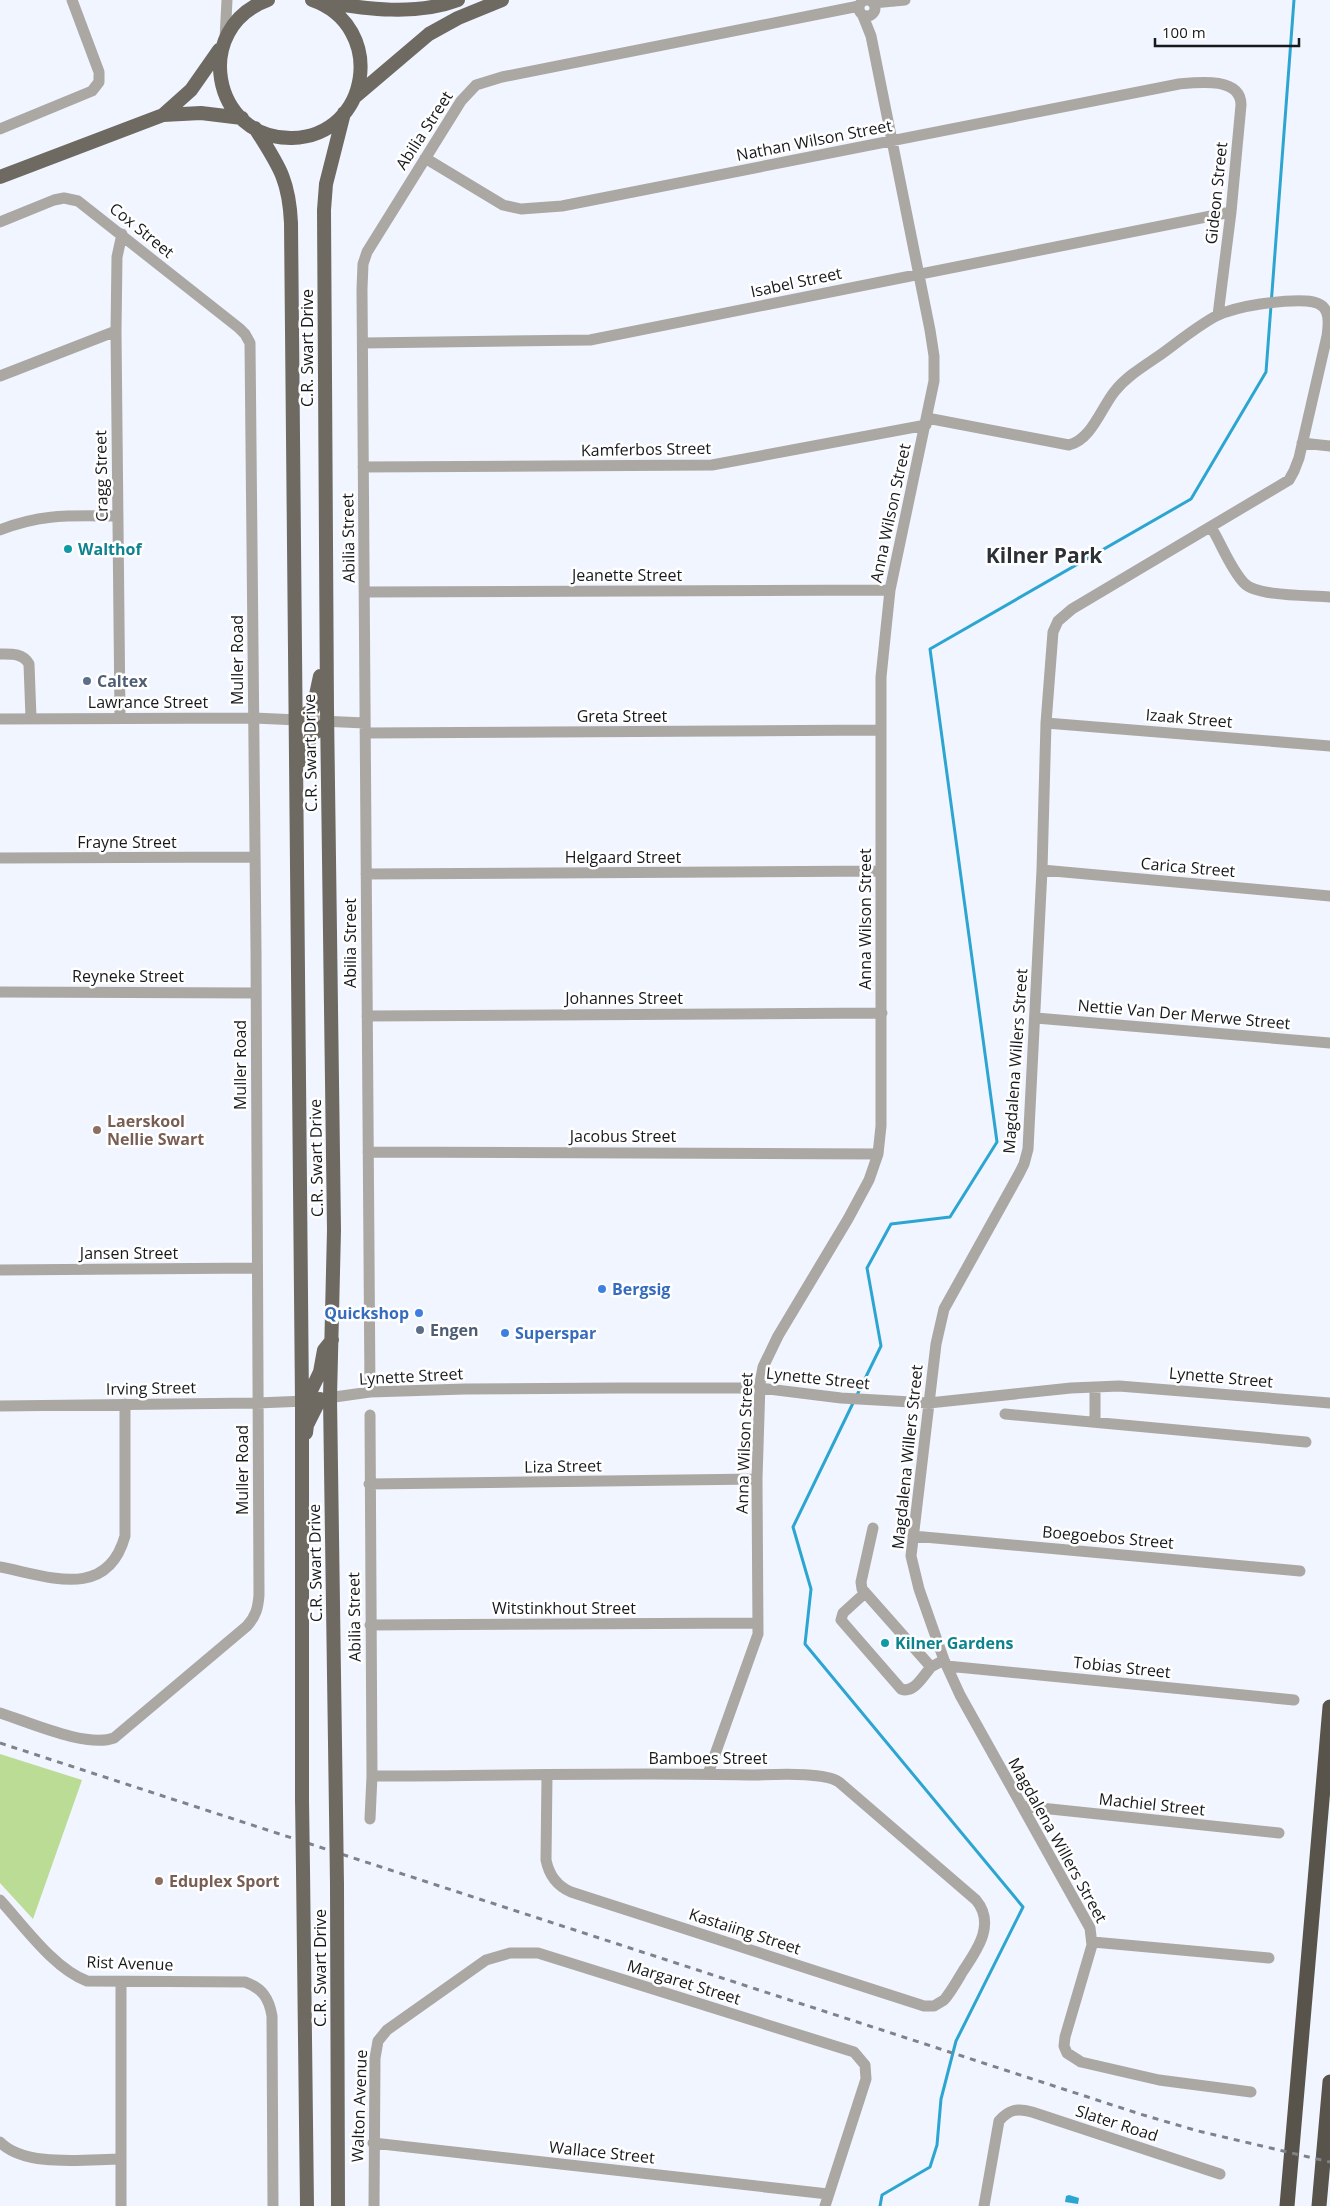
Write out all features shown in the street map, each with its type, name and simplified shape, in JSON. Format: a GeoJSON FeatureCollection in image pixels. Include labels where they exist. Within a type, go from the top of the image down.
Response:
{"type":"FeatureCollection","features":[{"type":"Feature","properties":{"kind":"highway"},"geometry":{"type":"LineString","coordinates":[[1286,2206],[1330,1707]]}},
{"type":"Feature","properties":{"kind":"highway"},"geometry":{"type":"LineString","coordinates":[[1319,2206],[1330,2082]]}},
{"type":"Feature","properties":{"kind":"main road"},"geometry":{"type":"LineString","coordinates":[[163,115],[191,90],[224,42],[232,26],[242,15],[254,6],[268,0]]}},
{"type":"Feature","properties":{"kind":"main road"},"geometry":{"type":"LineString","coordinates":[[314,0],[352,6],[407,9],[432,7],[458,0]]}},
{"type":"Feature","properties":{"kind":"main road"},"geometry":{"type":"LineString","coordinates":[[314,0],[328,7],[341,18],[356,42],[361,67],[360,81],[355,97]]}},
{"type":"Feature","properties":{"kind":"main road"},"geometry":{"type":"LineString","coordinates":[[224,42],[219,67],[221,84],[229,103],[242,118],[255,128],[275,136],[304,136],[325,129],[344,113],[355,97],[429,34],[458,18],[502,0]]}},
{"type":"Feature","properties":{"kind":"main road"},"geometry":{"type":"LineString","coordinates":[[0,177],[163,115],[201,113],[242,118]]}},
{"type":"Feature","properties":{"kind":"main road","name":"C.R. Swart Drive"},"geometry":{"type":"LineString","coordinates":[[338,2206],[336,1812],[326,1399],[332,1340],[334,1230],[326,658],[324,201],[326,184],[344,113]]}},
{"type":"Feature","properties":{"kind":"main road","name":"C.R. Swart Drive"},"geometry":{"type":"LineString","coordinates":[[255,128],[281,168],[290,200],[304,1401],[302,1448],[302,1799],[307,2206]]}},
{"type":"Feature","properties":{"kind":"main road"},"geometry":{"type":"LineString","coordinates":[[296,721],[313,709],[320,675],[326,658]]}},
{"type":"Feature","properties":{"kind":"main road"},"geometry":{"type":"LineString","coordinates":[[297,768],[312,735],[327,723]]}},
{"type":"Feature","properties":{"kind":"main road"},"geometry":{"type":"LineString","coordinates":[[304,1401],[320,1372],[324,1350],[332,1340]]}},
{"type":"Feature","properties":{"kind":"main road"},"geometry":{"type":"LineString","coordinates":[[302,1448],[306,1437],[307,1425],[326,1399]]}},
{"type":"Feature","properties":{"kind":"street"},"geometry":{"type":"LineString","coordinates":[[0,128],[84,95],[96,87],[99,72],[72,0]]}},
{"type":"Feature","properties":{"kind":"street"},"geometry":{"type":"LineString","coordinates":[[224,42],[227,0]]}},
{"type":"Feature","properties":{"kind":"street","name":"Abilia Street"},"geometry":{"type":"LineString","coordinates":[[370,1392],[363,467],[364,343],[362,289],[364,257],[466,94],[483,82],[903,0]]}},
{"type":"Feature","properties":{"kind":"street","name":"Anna Wilson Street"},"geometry":{"type":"LineString","coordinates":[[708,1774],[758,1634],[757,1479],[760,1388],[763,1367],[771,1348],[848,1219],[869,1180],[878,1154],[882,1126],[881,677],[890,590],[934,381],[934,356],[866,7]]}},
{"type":"Feature","properties":{"kind":"street","name":"Nathan Wilson Street"},"geometry":{"type":"LineString","coordinates":[[425,158],[498,202],[515,208],[528,209],[579,204],[1179,84],[1222,84]]}},
{"type":"Feature","properties":{"kind":"street","name":"Gideon Street"},"geometry":{"type":"LineString","coordinates":[[1218,316],[1231,212],[1241,101],[1236,90],[1222,84]]}},
{"type":"Feature","properties":{"kind":"street","name":"Cox Street"},"geometry":{"type":"LineString","coordinates":[[0,222],[54,200],[72,198],[87,206],[230,320]]}},
{"type":"Feature","properties":{"kind":"street","name":"Isabel Street"},"geometry":{"type":"LineString","coordinates":[[364,343],[590,340],[1231,212]]}},
{"type":"Feature","properties":{"kind":"street","name":"Cragg Street"},"geometry":{"type":"LineString","coordinates":[[120,718],[116,331],[117,257],[122,234]]}},
{"type":"Feature","properties":{"kind":"street","name":"Kamferbos Street"},"geometry":{"type":"LineString","coordinates":[[363,467],[712,465],[926,422],[1058,445],[1074,444],[1088,432],[1109,398],[1124,381],[1218,316],[1241,308],[1280,302],[1302,301],[1319,303]]}},
{"type":"Feature","properties":{"kind":"street","name":"Magdalena Willers Street"},"geometry":{"type":"LineString","coordinates":[[1251,2092],[1159,2080],[1094,2066],[1073,2058],[1065,2050],[1064,2042],[1093,1942],[1090,1928],[1083,1912],[980,1734],[946,1663],[914,1574],[912,1556],[941,1315],[1024,1164],[1028,1149],[1036,1018],[1046,723],[1052,638],[1058,621],[1072,609],[1288,480],[1297,466],[1328,329],[1326,311],[1319,303]]}},
{"type":"Feature","properties":{"kind":"street","name":"Muller Road"},"geometry":{"type":"LineString","coordinates":[[0,1713],[80,1739],[100,1742],[114,1738],[145,1714],[247,1626],[255,1617],[258,1607],[251,351],[245,334],[230,320]]}},
{"type":"Feature","properties":{"kind":"street"},"geometry":{"type":"LineString","coordinates":[[0,376],[116,331]]}},
{"type":"Feature","properties":{"kind":"street"},"geometry":{"type":"LineString","coordinates":[[1302,443],[1330,446]]}},
{"type":"Feature","properties":{"kind":"street"},"geometry":{"type":"LineString","coordinates":[[0,530],[23,521],[40,518],[117,516]]}},
{"type":"Feature","properties":{"kind":"street"},"geometry":{"type":"LineString","coordinates":[[1211,527],[1237,573],[1249,588],[1269,592],[1330,597]]}},
{"type":"Feature","properties":{"kind":"street","name":"Jeanette Street"},"geometry":{"type":"LineString","coordinates":[[364,592],[890,590]]}},
{"type":"Feature","properties":{"kind":"street"},"geometry":{"type":"LineString","coordinates":[[0,654],[17,655],[25,658],[29,664],[31,718]]}},
{"type":"Feature","properties":{"kind":"street","name":"Lawrance Street"},"geometry":{"type":"LineString","coordinates":[[0,719],[253,718],[327,723]]}},
{"type":"Feature","properties":{"kind":"street","name":"Greta Street"},"geometry":{"type":"LineString","coordinates":[[327,723],[365,728],[880,730]]}},
{"type":"Feature","properties":{"kind":"street","name":"Izaak Street"},"geometry":{"type":"LineString","coordinates":[[1046,723],[1330,746]]}},
{"type":"Feature","properties":{"kind":"street","name":"Frayne Street"},"geometry":{"type":"LineString","coordinates":[[0,858],[254,857]]}},
{"type":"Feature","properties":{"kind":"street","name":"Carica Street"},"geometry":{"type":"LineString","coordinates":[[1042,870],[1330,896]]}},
{"type":"Feature","properties":{"kind":"street","name":"Helgaard Street"},"geometry":{"type":"LineString","coordinates":[[366,874],[881,871]]}},
{"type":"Feature","properties":{"kind":"street","name":"Reyneke Street"},"geometry":{"type":"LineString","coordinates":[[0,992],[256,992]]}},
{"type":"Feature","properties":{"kind":"street","name":"Johannes Street"},"geometry":{"type":"LineString","coordinates":[[367,1016],[882,1013]]}},
{"type":"Feature","properties":{"kind":"street","name":"Nettie Van Der Merwe Street"},"geometry":{"type":"LineString","coordinates":[[1036,1018],[1330,1043]]}},
{"type":"Feature","properties":{"kind":"street","name":"Jacobus Street"},"geometry":{"type":"LineString","coordinates":[[368,1152],[878,1154]]}},
{"type":"Feature","properties":{"kind":"street","name":"Jansen Street"},"geometry":{"type":"LineString","coordinates":[[0,1270],[257,1268]]}},
{"type":"Feature","properties":{"kind":"street"},"geometry":{"type":"LineString","coordinates":[[1095,1386],[1095,1422]]}},
{"type":"Feature","properties":{"kind":"street","name":"Lynette Street"},"geometry":{"type":"LineString","coordinates":[[304,1401],[370,1392],[465,1389],[760,1388],[841,1398],[929,1404],[1095,1386],[1143,1387],[1326,1402]]}},
{"type":"Feature","properties":{"kind":"street","name":"Irving Street"},"geometry":{"type":"LineString","coordinates":[[0,1406],[304,1401]]}},
{"type":"Feature","properties":{"kind":"street"},"geometry":{"type":"LineString","coordinates":[[0,1567],[76,1581],[93,1577],[113,1562],[122,1549],[125,1536],[125,1404]]}},
{"type":"Feature","properties":{"kind":"street"},"geometry":{"type":"LineString","coordinates":[[1005,1414],[1306,1442]]}},
{"type":"Feature","properties":{"kind":"street","name":"Abilia Street"},"geometry":{"type":"LineString","coordinates":[[370,1415],[372,1776],[370,1819]]}},
{"type":"Feature","properties":{"kind":"street","name":"Liza Street"},"geometry":{"type":"LineString","coordinates":[[369,1484],[757,1479]]}},
{"type":"Feature","properties":{"kind":"street"},"geometry":{"type":"LineString","coordinates":[[873,1528],[861,1582],[865,1593],[931,1667]]}},
{"type":"Feature","properties":{"kind":"street","name":"Boegoebos Street"},"geometry":{"type":"LineString","coordinates":[[913,1536],[1300,1571]]}},
{"type":"Feature","properties":{"kind":"street"},"geometry":{"type":"LineString","coordinates":[[865,1593],[843,1613],[841,1620],[901,1688],[905,1690],[912,1688],[931,1667],[946,1663]]}},
{"type":"Feature","properties":{"kind":"street","name":"Witstinkhout Street"},"geometry":{"type":"LineString","coordinates":[[370,1625],[758,1623]]}},
{"type":"Feature","properties":{"kind":"street","name":"Tobias Street"},"geometry":{"type":"LineString","coordinates":[[946,1663],[1294,1700]]}},
{"type":"Feature","properties":{"kind":"street","name":"Bamboes Street"},"geometry":{"type":"LineString","coordinates":[[372,1776],[708,1774],[813,1776],[836,1780],[976,1900],[981,1908],[984,1921]]}},
{"type":"Feature","properties":{"kind":"street","name":"Kastaiing Street"},"geometry":{"type":"LineString","coordinates":[[547,1775],[546,1860],[548,1869],[556,1881],[571,1892],[928,2007],[939,2003],[948,1995],[981,1942],[984,1921]]}},
{"type":"Feature","properties":{"kind":"street","name":"Machiel Street"},"geometry":{"type":"LineString","coordinates":[[1022,1806],[1279,1833]]}},
{"type":"Feature","properties":{"kind":"street","name":"Rist Avenue"},"geometry":{"type":"LineString","coordinates":[[0,1900],[51,1955],[74,1976],[87,1980],[121,1982],[246,1982],[262,1990],[270,2005],[272,2016],[273,2206]]}},
{"type":"Feature","properties":{"kind":"street"},"geometry":{"type":"LineString","coordinates":[[1093,1942],[1269,1958]]}},
{"type":"Feature","properties":{"kind":"street","name":"Margaret Street"},"geometry":{"type":"LineString","coordinates":[[503,1954],[538,1953],[854,2052],[865,2065],[866,2079],[828,2194]]}},
{"type":"Feature","properties":{"kind":"street","name":"Walton Avenue"},"geometry":{"type":"LineString","coordinates":[[374,2206],[373,2143],[376,2054],[382,2035],[479,1964],[503,1954]]}},
{"type":"Feature","properties":{"kind":"street"},"geometry":{"type":"LineString","coordinates":[[121,1982],[121,2206]]}},
{"type":"Feature","properties":{"kind":"street","name":"Slater Road"},"geometry":{"type":"LineString","coordinates":[[984,2206],[999,2121],[1004,2115],[1016,2109],[1032,2112],[1220,2174]]}},
{"type":"Feature","properties":{"kind":"street"},"geometry":{"type":"LineString","coordinates":[[0,2142],[5,2147],[16,2152],[36,2158],[121,2158]]}},
{"type":"Feature","properties":{"kind":"street","name":"Wallace Street"},"geometry":{"type":"LineString","coordinates":[[373,2143],[828,2194]]}},
{"type":"Feature","properties":{"kind":"street"},"geometry":{"type":"LineString","coordinates":[[825,2206],[828,2194]]}},
{"type":"Feature","properties":{"kind":"green space"},"geometry":{"type":"Polygon","coordinates":[[[0,1754],[82,1780],[33,1919],[0,1883],[0,1754]]]}},
{"type":"Feature","properties":{"kind":"water"},"geometry":{"type":"Polygon","coordinates":[[[1066,2196],[1079,2198],[1078,2204],[1065,2202],[1066,2196]]]}},
{"type":"Feature","properties":{"kind":"waterway"},"geometry":{"type":"LineString","coordinates":[[857,1395],[881,1346],[867,1268],[891,1224],[950,1217],[997,1142],[930,649],[1191,499],[1266,372],[1294,0]]}},
{"type":"Feature","properties":{"kind":"waterway"},"geometry":{"type":"LineString","coordinates":[[854,1401],[793,1527],[811,1589],[805,1644],[1023,1907],[956,2041],[941,2099],[937,2145],[930,2167],[882,2195],[880,2206]]}},
{"type":"Feature","properties":{"kind":"railway"},"geometry":{"type":"LineString","coordinates":[[0,1743],[1140,2114],[1198,2131],[1330,2162]]}},
{"type":"Feature","properties":{"kind":"place","name":"Walthof"},"geometry":{"type":"Point","coordinates":[68,549]}},
{"type":"Feature","properties":{"kind":"place","name":"Caltex"},"geometry":{"type":"Point","coordinates":[87,681]}},
{"type":"Feature","properties":{"kind":"place","name":"Laerskool Nellie Swart"},"geometry":{"type":"Point","coordinates":[97,1130]}},
{"type":"Feature","properties":{"kind":"place","name":"Bergsig"},"geometry":{"type":"Point","coordinates":[602,1289]}},
{"type":"Feature","properties":{"kind":"place","name":"Quickshop"},"geometry":{"type":"Point","coordinates":[419,1313]}},
{"type":"Feature","properties":{"kind":"place","name":"Engen"},"geometry":{"type":"Point","coordinates":[420,1330]}},
{"type":"Feature","properties":{"kind":"place","name":"Superspar"},"geometry":{"type":"Point","coordinates":[505,1333]}},
{"type":"Feature","properties":{"kind":"place","name":"Kilner Gardens"},"geometry":{"type":"Point","coordinates":[885,1643]}},
{"type":"Feature","properties":{"kind":"place","name":"Eduplex Sport"},"geometry":{"type":"Point","coordinates":[159,1881]}},
{"type":"Feature","properties":{"kind":"district","name":"Kilner Park"},"geometry":{"type":"Point","coordinates":[1044,556]}}]}
